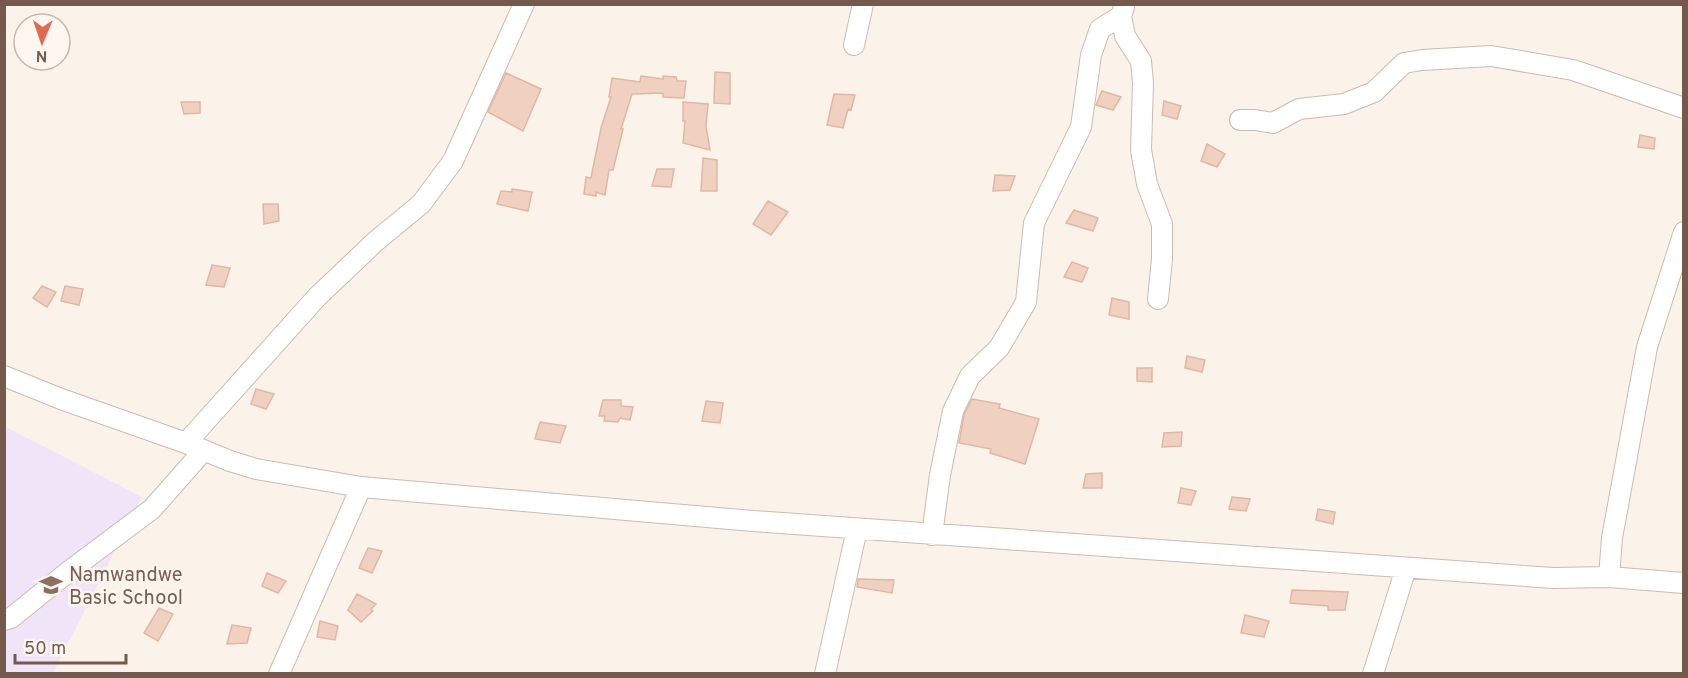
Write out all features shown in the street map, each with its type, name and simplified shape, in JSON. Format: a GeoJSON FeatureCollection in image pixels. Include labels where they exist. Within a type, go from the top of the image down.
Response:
{"type":"FeatureCollection","features":[{"type":"Feature","properties":{"kind":"street"},"geometry":{"type":"LineString","coordinates":[[4,620],[10,618],[152,509],[195,446],[317,297],[376,241],[421,204],[453,161],[524,4]]}},
{"type":"Feature","properties":{"kind":"street"},"geometry":{"type":"LineString","coordinates":[[854,45],[863,4]]}},
{"type":"Feature","properties":{"kind":"street"},"geometry":{"type":"LineString","coordinates":[[1123,10],[1125,36],[1141,61],[1143,83],[1140,150],[1147,184],[1162,224],[1162,259],[1158,299]]}},
{"type":"Feature","properties":{"kind":"street"},"geometry":{"type":"LineString","coordinates":[[932,535],[940,475],[953,411],[970,376],[999,348],[1026,303],[1034,223],[1081,127],[1091,55],[1100,29],[1123,10]]}},
{"type":"Feature","properties":{"kind":"street"},"geometry":{"type":"LineString","coordinates":[[1240,120],[1274,123],[1299,109],[1344,104],[1374,92],[1404,63],[1491,56],[1573,70],[1683,108]]}},
{"type":"Feature","properties":{"kind":"street"},"geometry":{"type":"LineString","coordinates":[[1609,577],[1612,538],[1647,347],[1683,231]]}},
{"type":"Feature","properties":{"kind":"street"},"geometry":{"type":"LineString","coordinates":[[4,376],[230,461],[256,469],[361,487],[575,507],[932,535],[1553,578],[1609,577],[1683,583]]}},
{"type":"Feature","properties":{"kind":"street"},"geometry":{"type":"LineString","coordinates":[[279,674],[361,487]]}},
{"type":"Feature","properties":{"kind":"street"},"geometry":{"type":"LineString","coordinates":[[825,674],[857,529]]}},
{"type":"Feature","properties":{"kind":"street"},"geometry":{"type":"LineString","coordinates":[[1372,674],[1406,568]]}},
{"type":"Feature","properties":{"kind":"shaded area","name":"Namwandwe Basic School"},"geometry":{"type":"Polygon","coordinates":[[[4,426],[142,497],[53,673],[5,673],[4,426]]]}},
{"type":"Feature","properties":{"kind":"building"},"geometry":{"type":"Polygon","coordinates":[[[715,72],[730,73],[730,104],[714,103],[715,72]]]}},
{"type":"Feature","properties":{"kind":"building"},"geometry":{"type":"Polygon","coordinates":[[[506,73],[541,89],[523,131],[488,112],[506,73]]]}},
{"type":"Feature","properties":{"kind":"building"},"geometry":{"type":"Polygon","coordinates":[[[641,76],[663,79],[663,76],[676,77],[677,81],[686,81],[684,98],[663,97],[663,93],[632,94],[621,129],[623,129],[613,170],[609,170],[605,195],[596,192],[596,196],[584,194],[586,177],[591,178],[601,128],[611,97],[609,97],[612,78],[640,82],[641,76]]]}},
{"type":"Feature","properties":{"kind":"building"},"geometry":{"type":"Polygon","coordinates":[[[1102,91],[1121,97],[1113,110],[1096,105],[1102,91]]]}},
{"type":"Feature","properties":{"kind":"building"},"geometry":{"type":"Polygon","coordinates":[[[834,94],[855,95],[843,128],[827,125],[834,94]]]}},
{"type":"Feature","properties":{"kind":"building"},"geometry":{"type":"Polygon","coordinates":[[[1164,101],[1181,106],[1177,119],[1162,115],[1164,101]]]}},
{"type":"Feature","properties":{"kind":"building"},"geometry":{"type":"Polygon","coordinates":[[[181,102],[200,102],[200,113],[184,114],[181,102]]]}},
{"type":"Feature","properties":{"kind":"building"},"geometry":{"type":"Polygon","coordinates":[[[683,102],[708,104],[706,126],[710,150],[683,143],[685,121],[683,121],[683,102]]]}},
{"type":"Feature","properties":{"kind":"building"},"geometry":{"type":"Polygon","coordinates":[[[1640,135],[1655,138],[1654,149],[1638,147],[1640,135]]]}},
{"type":"Feature","properties":{"kind":"building"},"geometry":{"type":"Polygon","coordinates":[[[1207,144],[1225,154],[1217,167],[1201,161],[1207,144]]]}},
{"type":"Feature","properties":{"kind":"building"},"geometry":{"type":"Polygon","coordinates":[[[703,158],[717,160],[717,191],[701,191],[703,158]]]}},
{"type":"Feature","properties":{"kind":"building"},"geometry":{"type":"Polygon","coordinates":[[[657,169],[674,169],[671,187],[652,186],[657,169]]]}},
{"type":"Feature","properties":{"kind":"building"},"geometry":{"type":"Polygon","coordinates":[[[995,175],[1015,176],[1010,190],[993,191],[995,175]]]}},
{"type":"Feature","properties":{"kind":"building"},"geometry":{"type":"Polygon","coordinates":[[[512,189],[532,192],[528,211],[497,204],[501,191],[512,192],[512,189]]]}},
{"type":"Feature","properties":{"kind":"building"},"geometry":{"type":"Polygon","coordinates":[[[768,201],[788,212],[771,235],[753,224],[768,201]]]}},
{"type":"Feature","properties":{"kind":"building"},"geometry":{"type":"Polygon","coordinates":[[[263,204],[278,204],[279,221],[264,224],[263,204]]]}},
{"type":"Feature","properties":{"kind":"building"},"geometry":{"type":"Polygon","coordinates":[[[1074,210],[1098,218],[1093,231],[1066,223],[1074,210]]]}},
{"type":"Feature","properties":{"kind":"building"},"geometry":{"type":"Polygon","coordinates":[[[1072,262],[1088,268],[1082,282],[1064,277],[1072,262]]]}},
{"type":"Feature","properties":{"kind":"building"},"geometry":{"type":"Polygon","coordinates":[[[212,265],[230,268],[224,287],[206,285],[212,265]]]}},
{"type":"Feature","properties":{"kind":"building"},"geometry":{"type":"Polygon","coordinates":[[[42,286],[56,292],[47,307],[33,298],[42,286]]]}},
{"type":"Feature","properties":{"kind":"building"},"geometry":{"type":"Polygon","coordinates":[[[65,286],[83,289],[79,305],[61,301],[65,286]]]}},
{"type":"Feature","properties":{"kind":"building"},"geometry":{"type":"Polygon","coordinates":[[[1112,298],[1129,302],[1129,319],[1109,315],[1112,298]]]}},
{"type":"Feature","properties":{"kind":"building"},"geometry":{"type":"Polygon","coordinates":[[[1187,356],[1205,360],[1202,372],[1185,368],[1187,356]]]}},
{"type":"Feature","properties":{"kind":"building"},"geometry":{"type":"Polygon","coordinates":[[[1137,368],[1152,368],[1152,382],[1137,381],[1137,368]]]}},
{"type":"Feature","properties":{"kind":"building"},"geometry":{"type":"Polygon","coordinates":[[[256,389],[274,394],[266,409],[251,404],[256,389]]]}},
{"type":"Feature","properties":{"kind":"building"},"geometry":{"type":"Polygon","coordinates":[[[972,399],[1000,404],[999,408],[1039,419],[1025,464],[990,453],[991,449],[959,443],[964,415],[972,399]]]}},
{"type":"Feature","properties":{"kind":"building"},"geometry":{"type":"Polygon","coordinates":[[[603,400],[621,400],[621,406],[633,407],[630,420],[620,418],[618,422],[604,421],[605,416],[599,416],[603,400]]]}},
{"type":"Feature","properties":{"kind":"building"},"geometry":{"type":"Polygon","coordinates":[[[706,401],[723,403],[720,423],[702,421],[706,401]]]}},
{"type":"Feature","properties":{"kind":"building"},"geometry":{"type":"Polygon","coordinates":[[[540,422],[566,426],[560,443],[535,439],[540,422]]]}},
{"type":"Feature","properties":{"kind":"building"},"geometry":{"type":"Polygon","coordinates":[[[1182,432],[1181,446],[1162,447],[1164,433],[1182,432]]]}},
{"type":"Feature","properties":{"kind":"building"},"geometry":{"type":"Polygon","coordinates":[[[1102,473],[1102,488],[1083,488],[1086,474],[1102,473]]]}},
{"type":"Feature","properties":{"kind":"building"},"geometry":{"type":"Polygon","coordinates":[[[1181,488],[1196,491],[1191,505],[1178,503],[1181,488]]]}},
{"type":"Feature","properties":{"kind":"building"},"geometry":{"type":"Polygon","coordinates":[[[1232,497],[1250,499],[1246,511],[1229,509],[1232,497]]]}},
{"type":"Feature","properties":{"kind":"building"},"geometry":{"type":"Polygon","coordinates":[[[1318,509],[1335,512],[1333,524],[1316,520],[1318,509]]]}},
{"type":"Feature","properties":{"kind":"building"},"geometry":{"type":"Polygon","coordinates":[[[368,548],[382,551],[372,573],[359,568],[368,548]]]}},
{"type":"Feature","properties":{"kind":"building"},"geometry":{"type":"Polygon","coordinates":[[[267,573],[286,581],[278,593],[262,586],[267,573]]]}},
{"type":"Feature","properties":{"kind":"building"},"geometry":{"type":"Polygon","coordinates":[[[858,579],[894,580],[892,593],[857,587],[858,579]]]}},
{"type":"Feature","properties":{"kind":"building"},"geometry":{"type":"Polygon","coordinates":[[[1292,590],[1348,592],[1345,610],[1328,610],[1328,606],[1290,603],[1292,590]]]}},
{"type":"Feature","properties":{"kind":"building"},"geometry":{"type":"Polygon","coordinates":[[[357,594],[376,604],[371,609],[373,611],[361,622],[348,610],[357,594]]]}},
{"type":"Feature","properties":{"kind":"building"},"geometry":{"type":"Polygon","coordinates":[[[159,608],[173,614],[158,641],[144,633],[159,608]]]}},
{"type":"Feature","properties":{"kind":"building"},"geometry":{"type":"Polygon","coordinates":[[[1245,615],[1269,621],[1264,637],[1241,633],[1245,615]]]}},
{"type":"Feature","properties":{"kind":"building"},"geometry":{"type":"Polygon","coordinates":[[[320,621],[338,626],[335,640],[317,637],[320,621]]]}},
{"type":"Feature","properties":{"kind":"building"},"geometry":{"type":"Polygon","coordinates":[[[232,625],[251,628],[247,643],[227,644],[232,625]]]}},
{"type":"Feature","properties":{"kind":"place","name":"Namwandwe Basic School"},"geometry":{"type":"Point","coordinates":[51,585]}}]}
